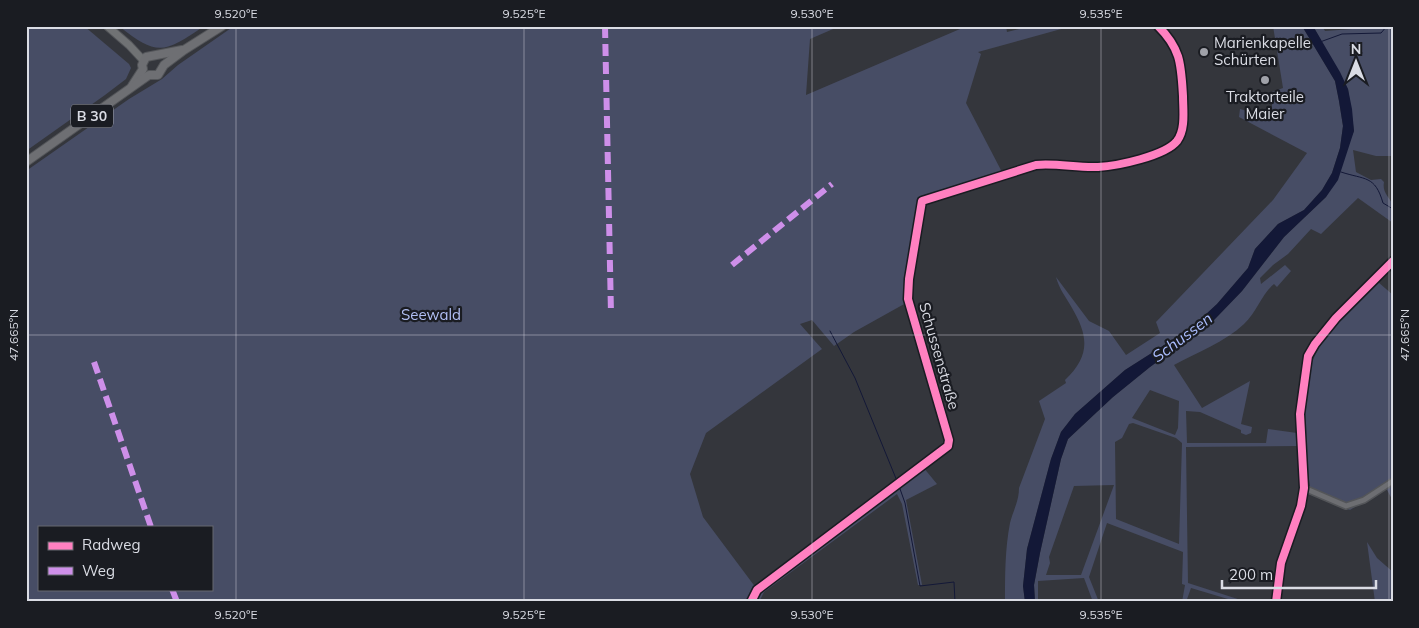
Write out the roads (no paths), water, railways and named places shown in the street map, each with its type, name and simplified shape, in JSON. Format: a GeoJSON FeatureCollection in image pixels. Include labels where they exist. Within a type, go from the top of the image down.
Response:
{"type":"FeatureCollection","features":[{"type":"Feature","properties":{"kind":"main road","name":"B 30"},"geometry":{"type":"LineString","coordinates":[[26,162],[149,76],[158,75],[164,66],[184,50],[222,26]]}},
{"type":"Feature","properties":{"kind":"main road","name":"B 30"},"geometry":{"type":"LineString","coordinates":[[146,57],[184,50]]}},
{"type":"Feature","properties":{"kind":"main road"},"geometry":{"type":"LineString","coordinates":[[158,55],[164,66]]}},
{"type":"Feature","properties":{"kind":"main road"},"geometry":{"type":"LineString","coordinates":[[146,57],[143,69],[149,76]]}},
{"type":"Feature","properties":{"kind":"main road","name":"B 30"},"geometry":{"type":"LineString","coordinates":[[130,89],[143,69]]}},
{"type":"Feature","properties":{"kind":"street"},"geometry":{"type":"LineString","coordinates":[[107,26],[146,57]]}},
{"type":"Feature","properties":{"kind":"street","name":"Schussenstraße"},"geometry":{"type":"LineString","coordinates":[[751,602],[757,590],[948,446],[949,440],[908,300],[909,279],[922,202],[1036,165],[1056,164],[1097,167],[1167,149],[1177,140],[1181,132],[1184,119],[1182,85],[1173,41],[1158,26]]}},
{"type":"Feature","properties":{"kind":"street"},"geometry":{"type":"LineString","coordinates":[[1276,602],[1281,563],[1301,506],[1304,488],[1300,414],[1308,356],[1336,318],[1393,261]]}},
{"type":"Feature","properties":{"kind":"street"},"geometry":{"type":"LineString","coordinates":[[1304,488],[1346,506],[1364,500],[1393,481]]}},
{"type":"Feature","properties":{"kind":"water","name":"Schussen"},"geometry":{"type":"Polygon","coordinates":[[[1302,26],[1313,26],[1348,89],[1354,131],[1338,180],[1326,197],[1284,237],[1242,291],[1214,320],[1113,397],[1068,439],[1061,459],[1040,553],[1034,585],[1035,602],[1025,602],[1023,586],[1027,549],[1051,459],[1061,432],[1075,414],[1125,370],[1191,328],[1217,304],[1248,268],[1255,249],[1278,224],[1304,210],[1322,190],[1332,173],[1340,148],[1343,126],[1335,81],[1302,26]]]}},
{"type":"Feature","properties":{"kind":"waterway"},"geometry":{"type":"LineString","coordinates":[[1320,42],[1342,34],[1381,33],[1387,26]]}},
{"type":"Feature","properties":{"kind":"waterway"},"geometry":{"type":"LineString","coordinates":[[1341,172],[1373,183],[1383,203],[1393,209]]}},
{"type":"Feature","properties":{"kind":"waterway"},"geometry":{"type":"LineString","coordinates":[[830,331],[855,378],[897,481]]}},
{"type":"Feature","properties":{"kind":"waterway"},"geometry":{"type":"LineString","coordinates":[[899,486],[905,503],[920,586],[954,582],[955,602]]}},
{"type":"Feature","properties":{"kind":"place","name":"Marienkapelle Schürten"},"geometry":{"type":"Point","coordinates":[1204,52]}},
{"type":"Feature","properties":{"kind":"place","name":"Traktorteile Maier"},"geometry":{"type":"Point","coordinates":[1265,80]}},
{"type":"Feature","properties":{"kind":"park label","name":"Seewald"},"geometry":{"type":"Point","coordinates":[431,315]}}]}
